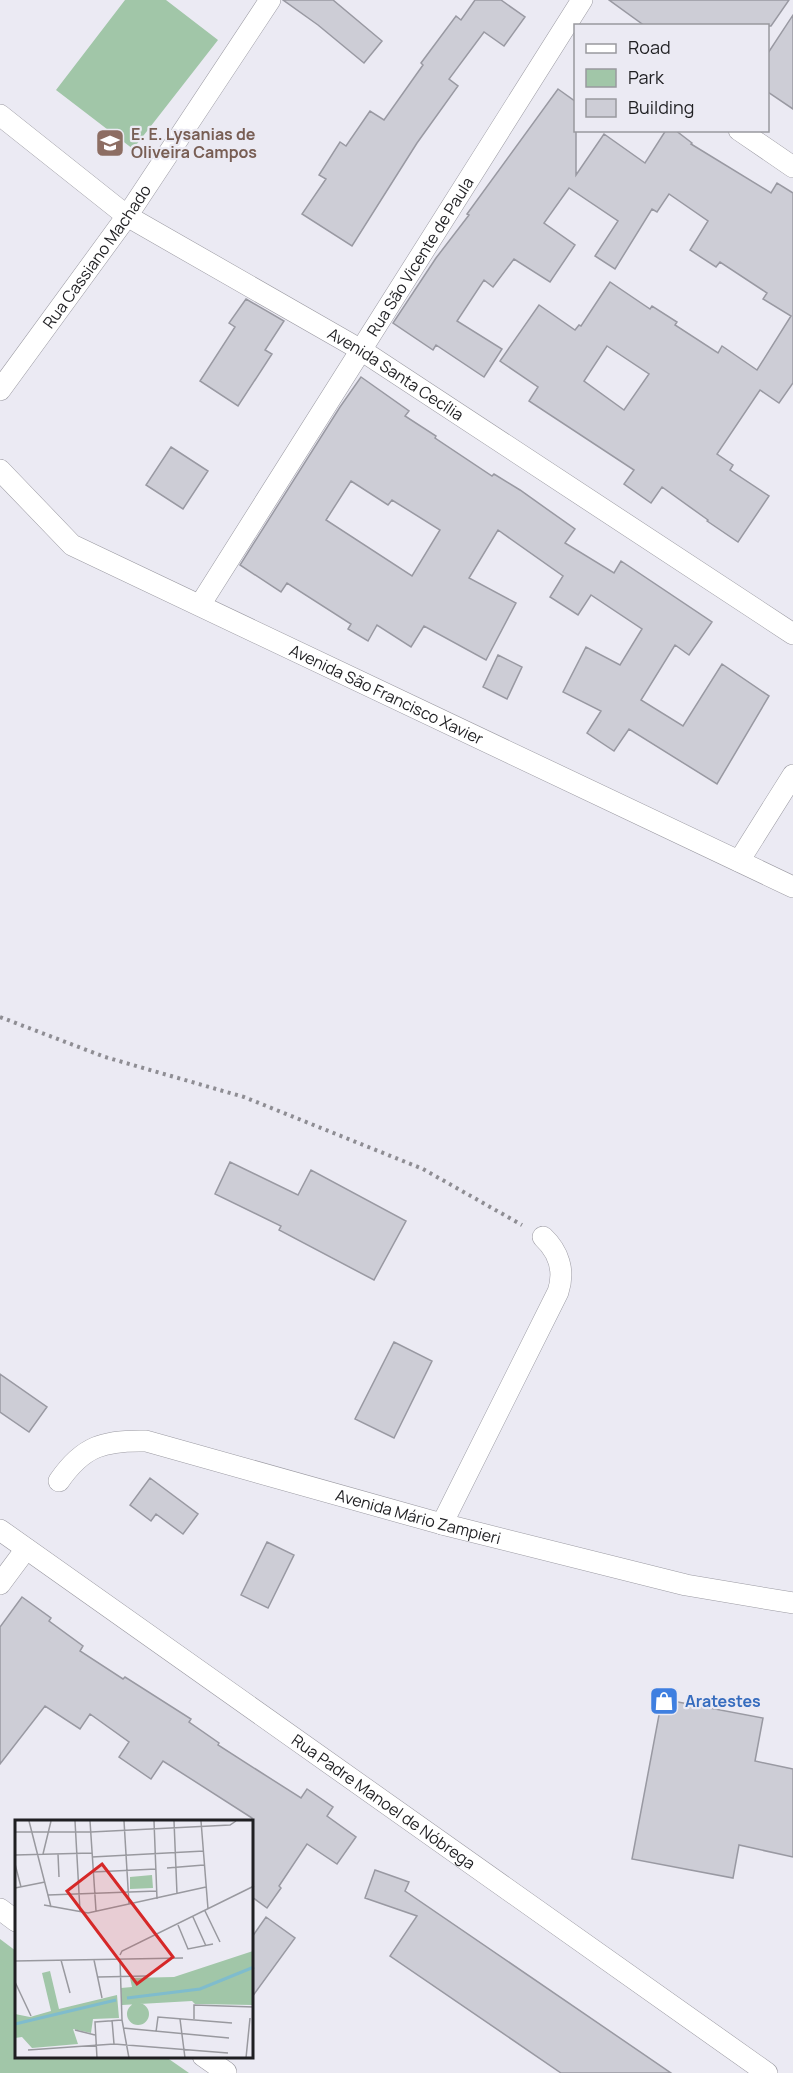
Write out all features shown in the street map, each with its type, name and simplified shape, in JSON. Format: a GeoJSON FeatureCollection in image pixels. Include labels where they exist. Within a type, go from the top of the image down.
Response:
{"type":"FeatureCollection","features":[{"type":"Feature","properties":{"kind":"street","name":"Rua Cassiano Machado"},"geometry":{"type":"LineString","coordinates":[[0,390],[127,216],[270,0]]}},
{"type":"Feature","properties":{"kind":"street","name":"Rua São Vicente de Paula"},"geometry":{"type":"LineString","coordinates":[[200,605],[578,14]]}},
{"type":"Feature","properties":{"kind":"street","name":"Avenida Santa Cecília"},"geometry":{"type":"LineString","coordinates":[[0,115],[127,216],[361,350],[793,634]]}},
{"type":"Feature","properties":{"kind":"street"},"geometry":{"type":"LineString","coordinates":[[742,132],[793,167]]}},
{"type":"Feature","properties":{"kind":"street","name":"Avenida São Francisco Xavier"},"geometry":{"type":"LineString","coordinates":[[0,470],[72,545],[793,886]]}},
{"type":"Feature","properties":{"kind":"street"},"geometry":{"type":"LineString","coordinates":[[739,861],[793,775]]}},
{"type":"Feature","properties":{"kind":"street"},"geometry":{"type":"LineString","coordinates":[[441,1524],[558,1292],[562,1277],[560,1262],[553,1248],[543,1237]]}},
{"type":"Feature","properties":{"kind":"street","name":"Avenida Mário Zampieri"},"geometry":{"type":"LineString","coordinates":[[59,1481],[79,1456],[94,1448],[111,1443],[146,1441],[441,1524],[686,1585],[793,1603]]}},
{"type":"Feature","properties":{"kind":"street","name":"Rua Padre Manoel de Nóbrega"},"geometry":{"type":"LineString","coordinates":[[0,1530],[767,2073]]}},
{"type":"Feature","properties":{"kind":"street"},"geometry":{"type":"LineString","coordinates":[[0,1584],[26,1549]]}},
{"type":"Feature","properties":{"kind":"street"},"geometry":{"type":"LineString","coordinates":[[0,1910],[15,1920]]}},
{"type":"Feature","properties":{"kind":"street"},"geometry":{"type":"LineString","coordinates":[[206,2058],[225,2072]]}},
{"type":"Feature","properties":{"kind":"path"},"geometry":{"type":"LineString","coordinates":[[0,1017],[105,1057],[244,1097],[423,1169],[543,1237]]}},
{"type":"Feature","properties":{"kind":"green space"},"geometry":{"type":"Polygon","coordinates":[[[125,0],[166,0],[218,40],[133,149],[56,90],[125,0]]]}},
{"type":"Feature","properties":{"kind":"green space"},"geometry":{"type":"Polygon","coordinates":[[[0,1939],[15,1950],[15,2058],[167,2058],[189,2073],[0,2073],[0,1939]]]}},
{"type":"Feature","properties":{"kind":"building"},"geometry":{"type":"Polygon","coordinates":[[[283,0],[333,0],[382,41],[364,63],[283,0]]]}},
{"type":"Feature","properties":{"kind":"building"},"geometry":{"type":"Polygon","coordinates":[[[475,0],[501,0],[525,17],[504,46],[484,32],[449,79],[458,86],[417,143],[352,246],[302,214],[326,179],[319,175],[340,142],[346,146],[370,111],[384,120],[423,65],[421,63],[456,16],[461,20],[475,0]]]}},
{"type":"Feature","properties":{"kind":"building"},"geometry":{"type":"Polygon","coordinates":[[[609,0],[789,0],[771,26],[769,24],[642,24],[609,0]]]}},
{"type":"Feature","properties":{"kind":"building"},"geometry":{"type":"Polygon","coordinates":[[[793,15],[793,109],[769,93],[769,51],[793,15]]]}},
{"type":"Feature","properties":{"kind":"building"},"geometry":{"type":"Polygon","coordinates":[[[558,89],[574,101],[576,175],[604,134],[645,163],[665,132],[678,132],[691,144],[771,193],[777,183],[793,193],[793,383],[779,403],[760,390],[717,454],[733,465],[730,470],[769,496],[738,542],[662,487],[651,503],[624,484],[634,470],[529,401],[538,387],[500,361],[539,305],[575,330],[579,325],[581,326],[610,282],[650,309],[652,306],[677,322],[675,325],[718,353],[722,346],[757,370],[791,316],[763,299],[767,293],[720,262],[716,267],[690,250],[708,221],[669,194],[657,212],[652,209],[615,269],[595,256],[618,221],[569,188],[544,223],[575,245],[550,282],[514,259],[493,287],[484,280],[457,321],[502,349],[484,377],[436,345],[433,350],[393,323],[436,258],[469,215],[467,214],[558,89]],[[607,346],[584,381],[624,410],[649,374],[607,346]]]}},
{"type":"Feature","properties":{"kind":"building"},"geometry":{"type":"Polygon","coordinates":[[[246,299],[284,321],[265,350],[272,354],[238,406],[200,381],[235,327],[229,323],[246,299]]]}},
{"type":"Feature","properties":{"kind":"building"},"geometry":{"type":"Polygon","coordinates":[[[361,377],[409,411],[405,416],[436,436],[435,438],[492,476],[494,474],[520,490],[575,529],[565,543],[614,573],[621,561],[712,622],[689,655],[675,645],[641,700],[683,726],[722,664],[769,696],[717,784],[629,729],[614,751],[587,733],[601,711],[563,692],[586,647],[620,665],[642,629],[591,595],[578,615],[550,597],[563,576],[498,530],[469,578],[516,603],[486,660],[424,626],[411,647],[377,625],[368,641],[348,629],[351,624],[287,583],[281,592],[240,565],[361,377]],[[351,481],[326,520],[412,576],[440,530],[392,500],[388,505],[351,481]]]}},
{"type":"Feature","properties":{"kind":"building"},"geometry":{"type":"Polygon","coordinates":[[[171,447],[208,471],[183,509],[146,485],[171,447]]]}},
{"type":"Feature","properties":{"kind":"building"},"geometry":{"type":"Polygon","coordinates":[[[498,655],[522,667],[507,699],[483,687],[498,655]]]}},
{"type":"Feature","properties":{"kind":"building"},"geometry":{"type":"Polygon","coordinates":[[[230,1162],[298,1195],[311,1170],[406,1221],[374,1280],[279,1230],[281,1226],[215,1194],[230,1162]]]}},
{"type":"Feature","properties":{"kind":"building"},"geometry":{"type":"Polygon","coordinates":[[[394,1342],[432,1361],[394,1438],[355,1419],[394,1342]]]}},
{"type":"Feature","properties":{"kind":"building"},"geometry":{"type":"Polygon","coordinates":[[[0,1374],[47,1407],[29,1432],[0,1412],[0,1374]]]}},
{"type":"Feature","properties":{"kind":"building"},"geometry":{"type":"Polygon","coordinates":[[[150,1478],[198,1514],[183,1534],[156,1514],[151,1521],[130,1505],[150,1478]]]}},
{"type":"Feature","properties":{"kind":"building"},"geometry":{"type":"Polygon","coordinates":[[[267,1542],[294,1555],[268,1608],[241,1595],[267,1542]]]}},
{"type":"Feature","properties":{"kind":"building"},"geometry":{"type":"Polygon","coordinates":[[[22,1597],[51,1618],[49,1621],[83,1646],[80,1651],[191,1719],[189,1722],[219,1743],[218,1745],[301,1798],[307,1789],[333,1807],[327,1816],[356,1837],[337,1864],[307,1844],[267,1908],[254,1898],[254,1820],[163,1761],[151,1779],[119,1757],[129,1742],[90,1714],[80,1729],[45,1706],[0,1764],[0,1627],[22,1597]]]}},
{"type":"Feature","properties":{"kind":"building"},"geometry":{"type":"Polygon","coordinates":[[[662,1699],[763,1718],[755,1761],[793,1769],[793,1857],[739,1845],[733,1878],[632,1859],[662,1699]]]}},
{"type":"Feature","properties":{"kind":"building"},"geometry":{"type":"Polygon","coordinates":[[[375,1870],[409,1882],[405,1891],[671,2073],[561,2073],[390,1956],[417,1916],[365,1898],[375,1870]]]}},
{"type":"Feature","properties":{"kind":"building"},"geometry":{"type":"Polygon","coordinates":[[[266,1917],[295,1938],[254,1994],[254,1934],[266,1917]]]}},
{"type":"Feature","properties":{"kind":"place","name":"E. E. Lysanias de Oliveira Campos"},"geometry":{"type":"Point","coordinates":[110,143]}},
{"type":"Feature","properties":{"kind":"place","name":"Aratestes"},"geometry":{"type":"Point","coordinates":[664,1701]}}]}
